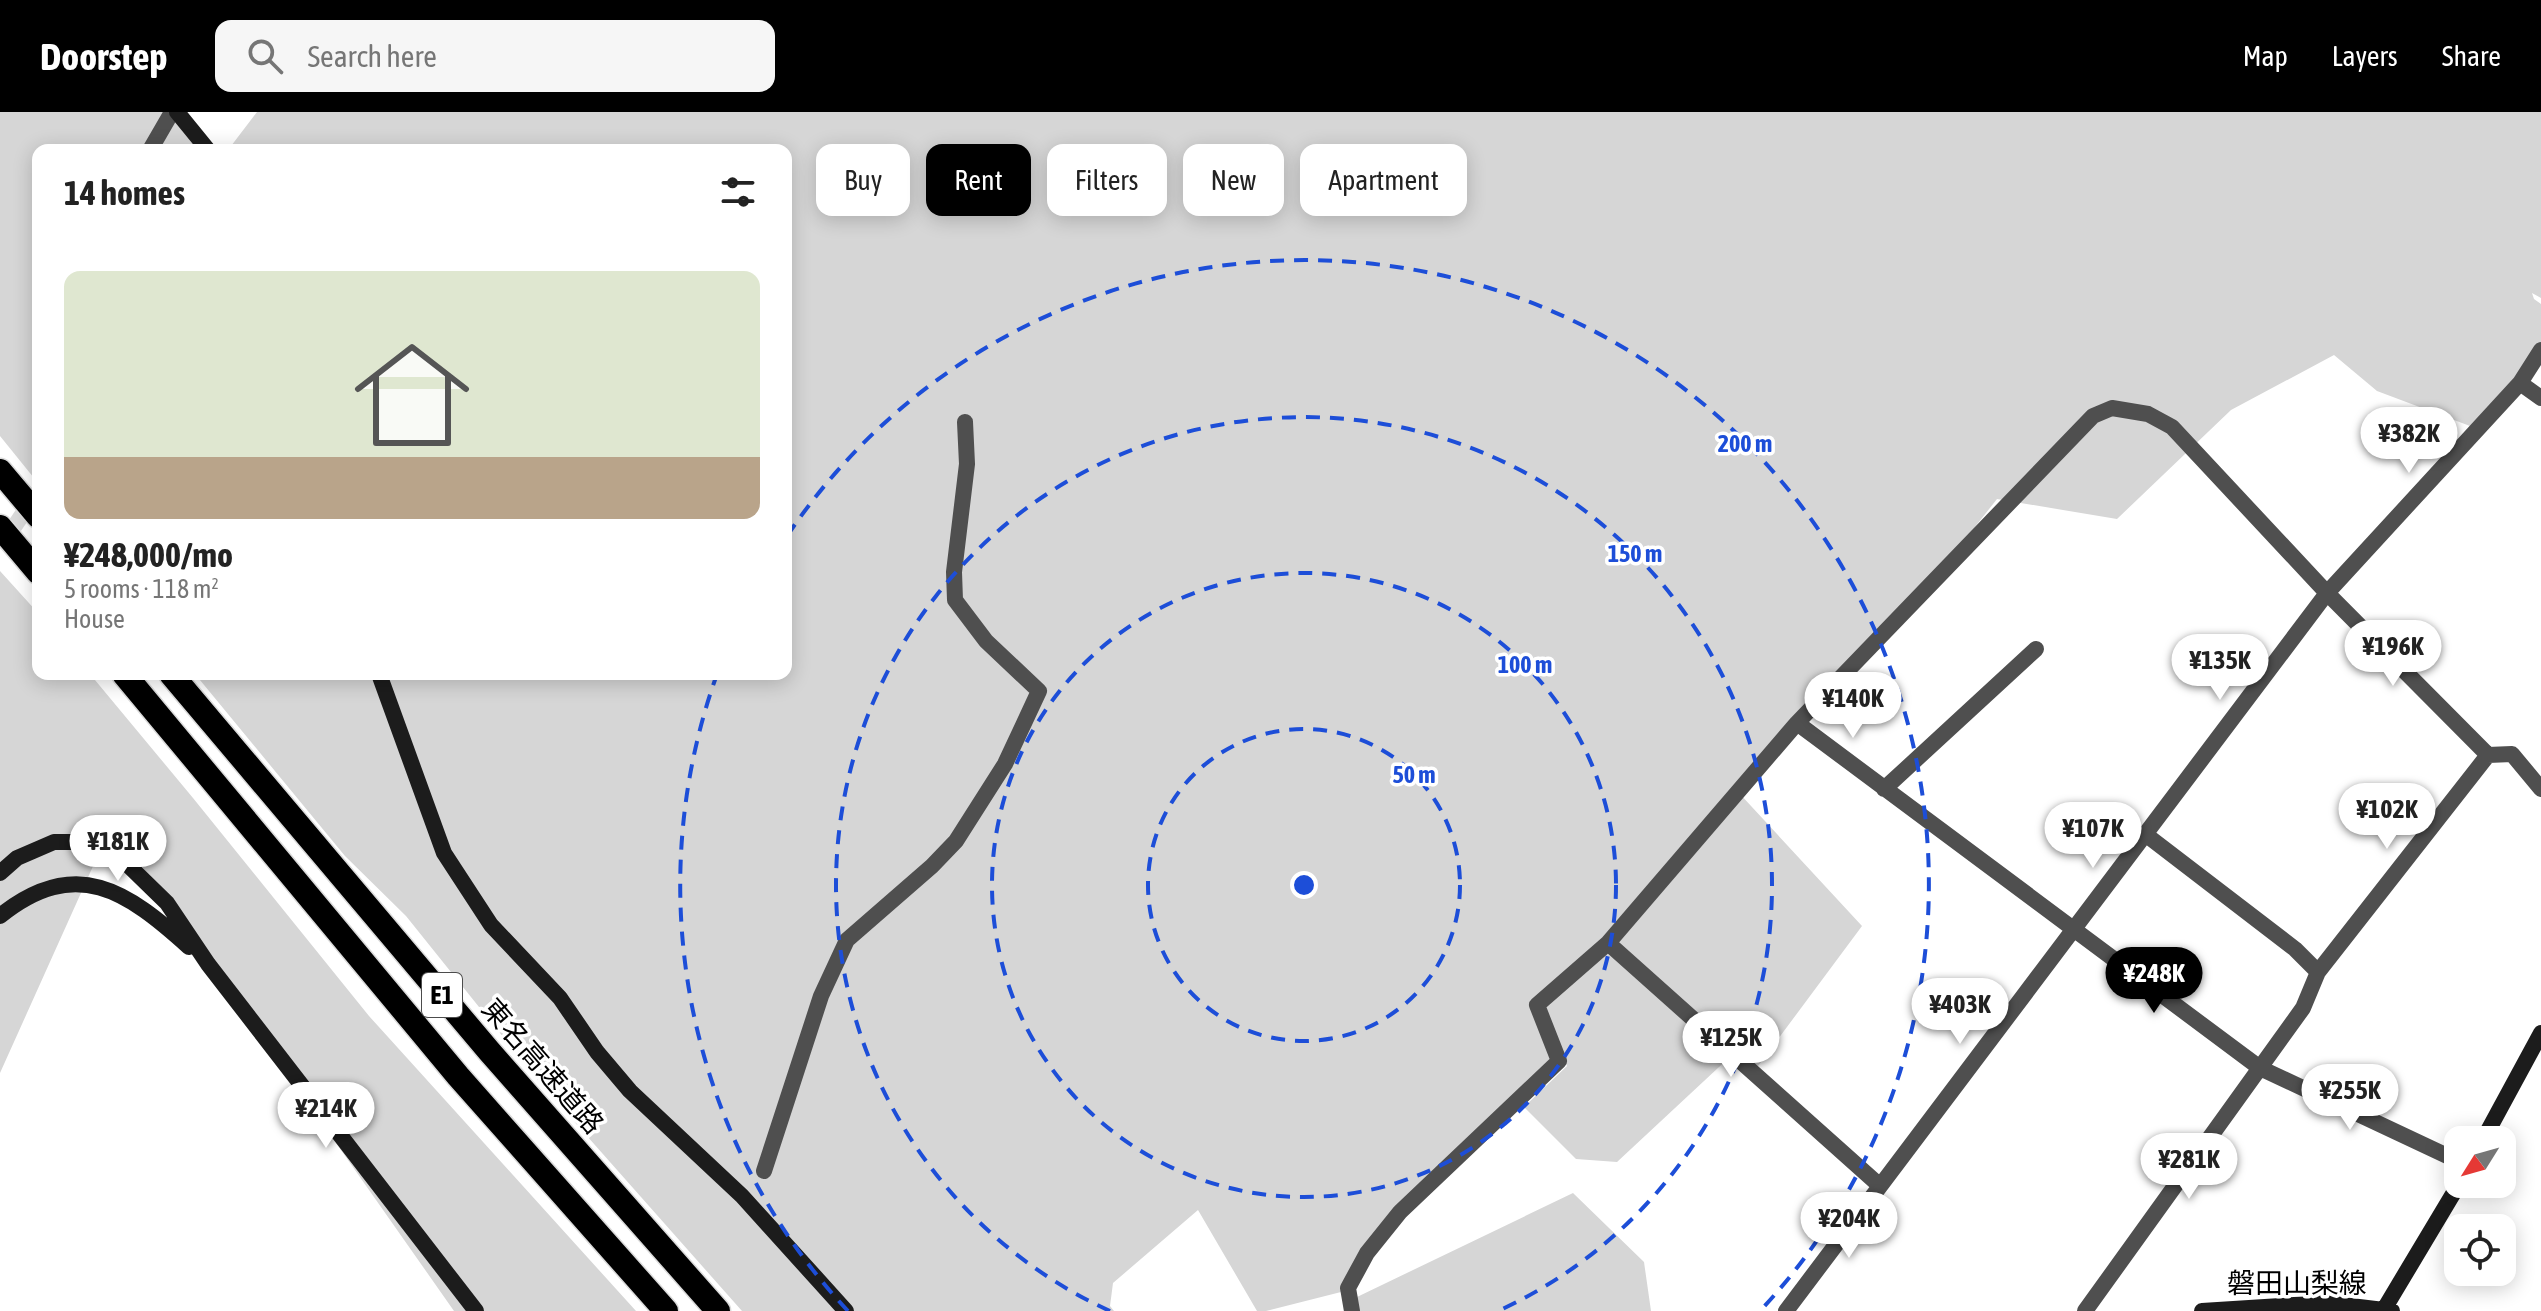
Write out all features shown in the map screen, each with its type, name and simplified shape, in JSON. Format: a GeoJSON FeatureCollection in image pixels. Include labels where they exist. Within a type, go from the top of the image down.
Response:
{"type":"FeatureCollection","features":[{"type":"Feature","properties":{"kind":"highway"},"geometry":{"type":"LineString","coordinates":[[0,471],[32,509]]}},
{"type":"Feature","properties":{"kind":"highway"},"geometry":{"type":"LineString","coordinates":[[0,527],[32,565]]}},
{"type":"Feature","properties":{"kind":"highway","name":"E1"},"geometry":{"type":"LineString","coordinates":[[129,680],[458,1076],[666,1311]]}},
{"type":"Feature","properties":{"kind":"highway","name":"東名高速道路"},"geometry":{"type":"LineString","coordinates":[[176,680],[489,1051],[718,1311]]}},
{"type":"Feature","properties":{"kind":"main road"},"geometry":{"type":"LineString","coordinates":[[174,112],[203,144]]}},
{"type":"Feature","properties":{"kind":"main road"},"geometry":{"type":"LineString","coordinates":[[381,680],[444,853],[491,925],[560,998],[597,1052],[630,1091],[742,1196],[846,1311]]}},
{"type":"Feature","properties":{"kind":"main road"},"geometry":{"type":"LineString","coordinates":[[0,873],[17,858],[54,842],[94,842],[128,865],[167,903],[208,964],[476,1311]]}},
{"type":"Feature","properties":{"kind":"main road"},"geometry":{"type":"LineString","coordinates":[[0,916],[25,898],[61,885],[96,884],[150,911],[208,964]]}},
{"type":"Feature","properties":{"kind":"main road"},"geometry":{"type":"LineString","coordinates":[[2491,1126],[2541,1033]]}},
{"type":"Feature","properties":{"kind":"main road"},"geometry":{"type":"LineString","coordinates":[[2387,1311],[2451,1198]]}},
{"type":"Feature","properties":{"kind":"main road","name":"磐田山梨線"},"geometry":{"type":"LineString","coordinates":[[2202,1311],[2326,1303],[2387,1311]]}},
{"type":"Feature","properties":{"kind":"street"},"geometry":{"type":"LineString","coordinates":[[154,144],[174,112]]}},
{"type":"Feature","properties":{"kind":"street"},"geometry":{"type":"LineString","coordinates":[[1786,1311],[2327,593],[2520,383],[2541,350]]}},
{"type":"Feature","properties":{"kind":"street"},"geometry":{"type":"LineString","coordinates":[[2520,383],[2541,398]]}},
{"type":"Feature","properties":{"kind":"street"},"geometry":{"type":"LineString","coordinates":[[1352,1311],[1348,1288],[1367,1253],[1400,1212],[1559,1061],[1537,1005],[1608,943],[1797,723],[2093,416],[2112,408],[2148,414],[2172,427],[2327,593],[2488,755],[2512,754],[2541,789]]}},
{"type":"Feature","properties":{"kind":"street"},"geometry":{"type":"LineString","coordinates":[[764,1171],[821,996],[847,940],[956,841],[1005,764],[1039,691],[986,641],[955,600],[954,572],[967,464],[965,422]]}},
{"type":"Feature","properties":{"kind":"street"},"geometry":{"type":"LineString","coordinates":[[1884,789],[2036,649]]}},
{"type":"Feature","properties":{"kind":"street"},"geometry":{"type":"LineString","coordinates":[[1797,723],[2260,1068],[2444,1154]]}},
{"type":"Feature","properties":{"kind":"street"},"geometry":{"type":"LineString","coordinates":[[2085,1311],[2303,1008],[2318,972],[2488,755]]}},
{"type":"Feature","properties":{"kind":"street"},"geometry":{"type":"LineString","coordinates":[[2145,834],[2295,949],[2318,972]]}},
{"type":"Feature","properties":{"kind":"street"},"geometry":{"type":"LineString","coordinates":[[1608,943],[1879,1185]]}},
{"type":"Feature","properties":{"kind":"shaded area"},"geometry":{"type":"Polygon","coordinates":[[[0,112],[177,112],[203,144],[32,144],[32,476],[0,436],[0,112]]]}},
{"type":"Feature","properties":{"kind":"shaded area"},"geometry":{"type":"Polygon","coordinates":[[[257,112],[2541,112],[2541,298],[2532,293],[2541,304],[2541,345],[2478,429],[2377,391],[2334,355],[2231,410],[2117,519],[1997,499],[1929,585],[1739,793],[1862,926],[1758,1066],[1733,1054],[1617,1162],[1576,1159],[1524,1107],[1567,1066],[1543,1001],[1559,1061],[1426,1185],[1341,1292],[1257,1311],[1198,1210],[1113,1283],[1110,1306],[1114,1311],[742,1311],[540,1083],[406,916],[345,856],[200,680],[792,680],[792,144],[233,144],[257,112]]]}},
{"type":"Feature","properties":{"kind":"shaded area"},"geometry":{"type":"Polygon","coordinates":[[[0,571],[32,606],[32,680],[95,680],[369,1016],[636,1311],[454,1311],[112,824],[0,1073],[0,571]]]}},
{"type":"Feature","properties":{"kind":"shaded area"},"geometry":{"type":"Polygon","coordinates":[[[1573,1193],[1644,1262],[1651,1311],[1358,1311],[1357,1297],[1573,1193]]]}},
{"type":"Feature","properties":{"kind":"tunnel"},"geometry":{"type":"LineString","coordinates":[[0,548],[32,500]]}}]}
